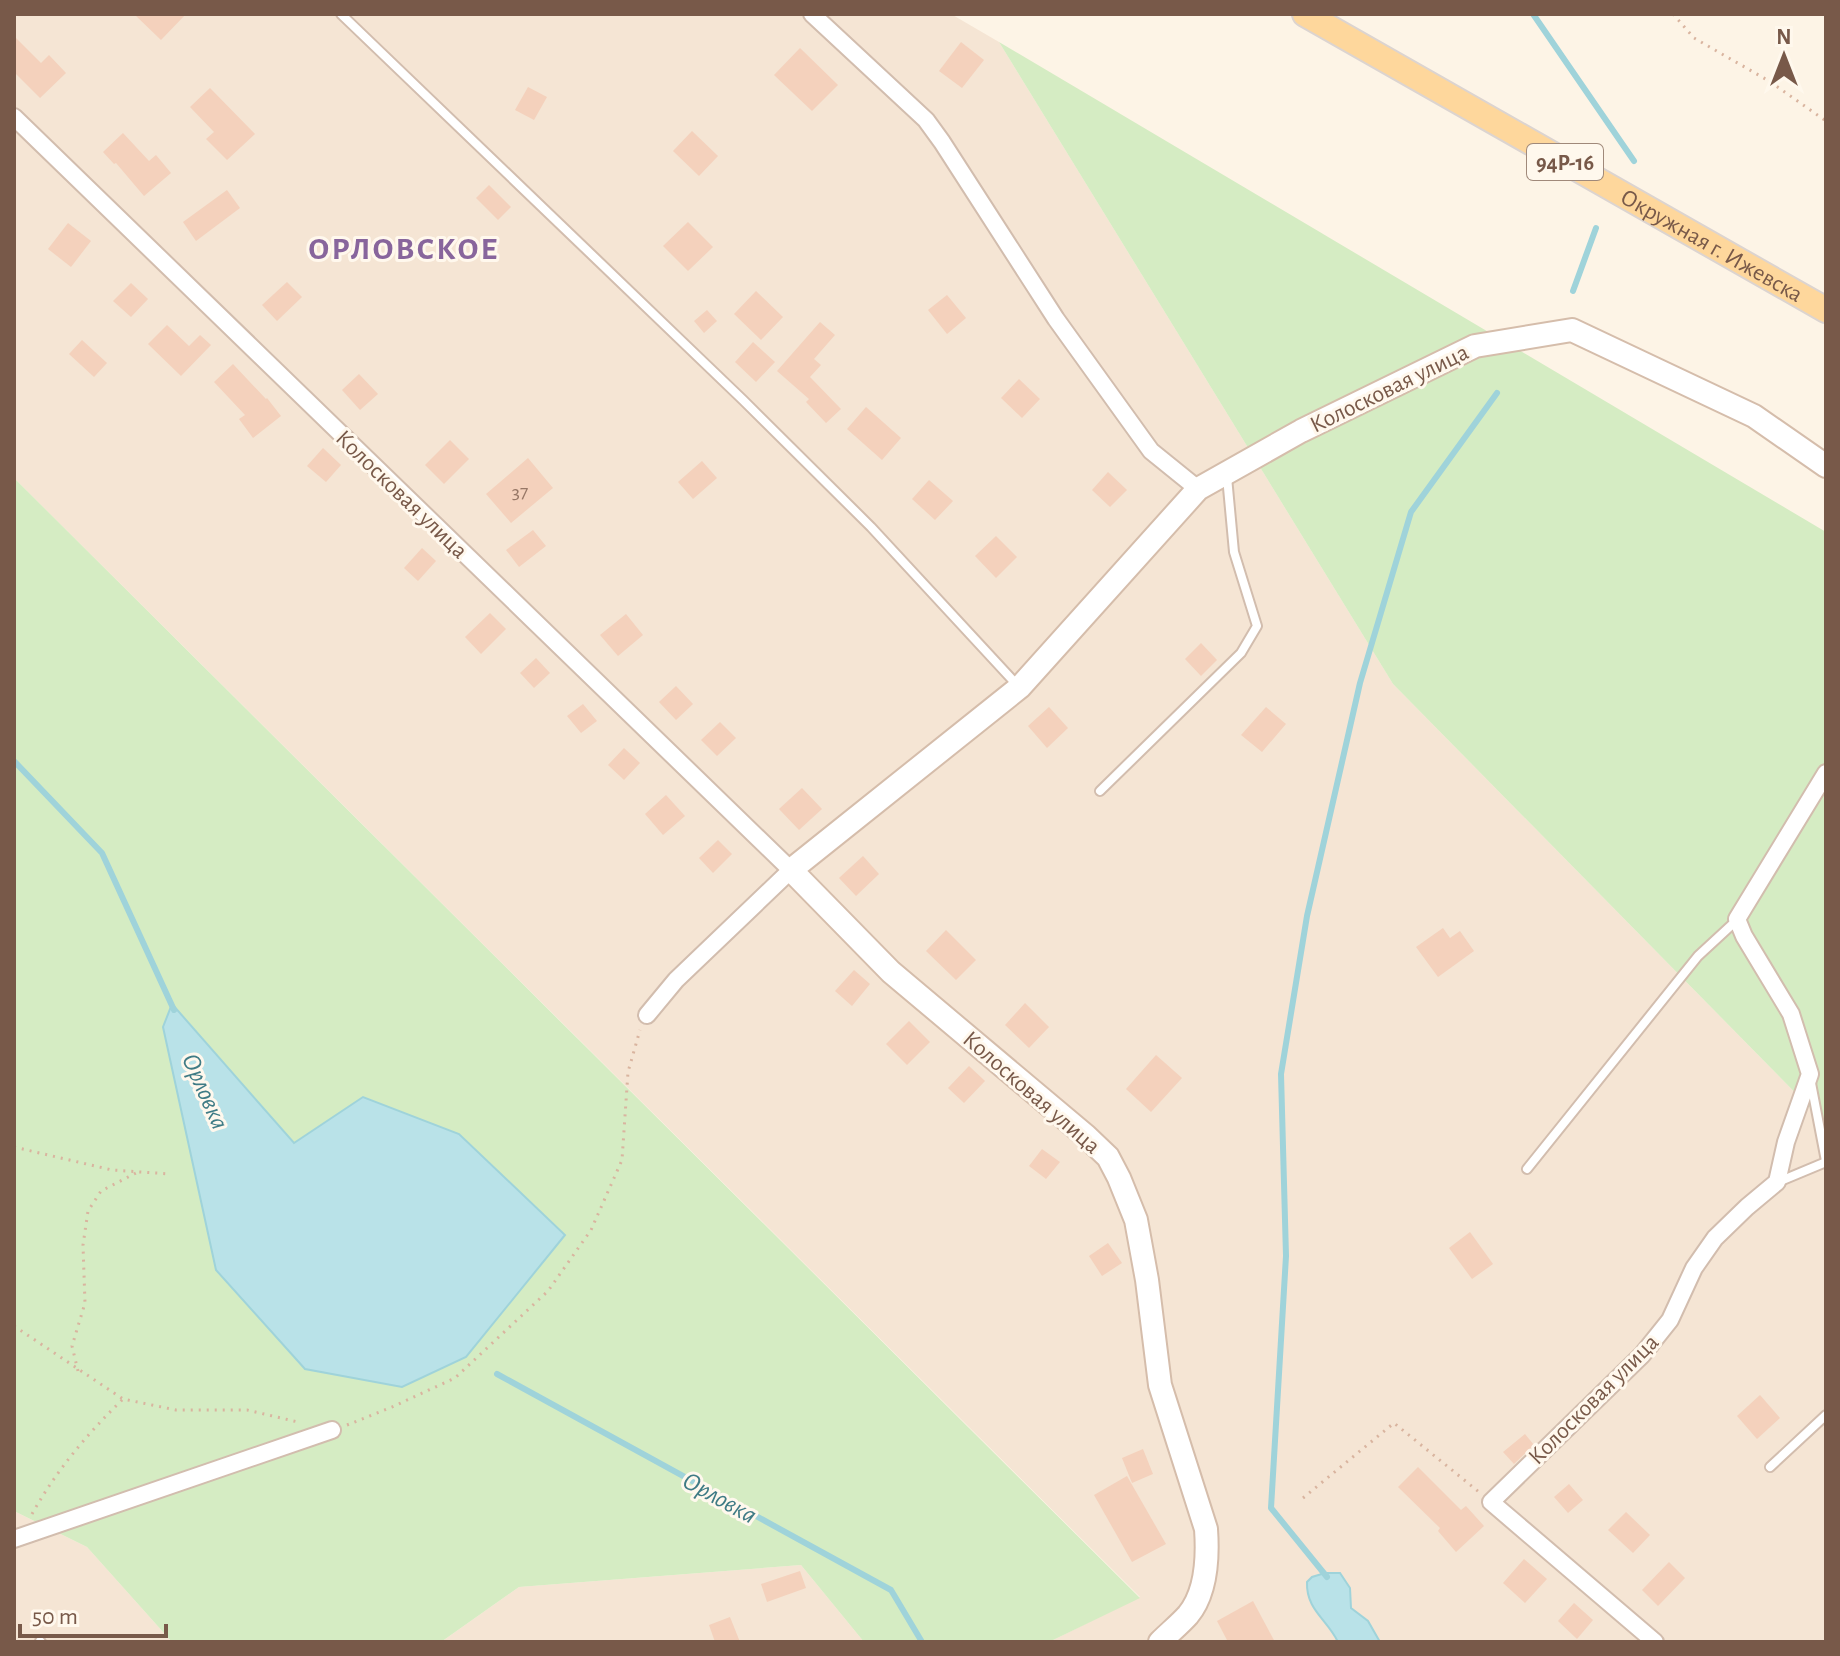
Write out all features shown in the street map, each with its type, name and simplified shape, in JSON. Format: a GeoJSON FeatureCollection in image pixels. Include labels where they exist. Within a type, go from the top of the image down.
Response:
{"type":"FeatureCollection","features":[{"type":"Feature","properties":{"kind":"main road","name":"Окружная г. Ижевска"},"geometry":{"type":"LineString","coordinates":[[1305,14],[1826,310]]}},
{"type":"Feature","properties":{"kind":"street"},"geometry":{"type":"LineString","coordinates":[[812,14],[926,120],[1056,319],[1151,451],[1198,489]]}},
{"type":"Feature","properties":{"kind":"street","name":"Колосковая улица"},"geometry":{"type":"LineString","coordinates":[[14,117],[791,870],[891,972],[1108,1157],[1136,1220],[1160,1385],[1206,1529],[1208,1552],[1200,1593],[1189,1613],[1160,1642]]}},
{"type":"Feature","properties":{"kind":"street","name":"Колосковая улица"},"geometry":{"type":"LineString","coordinates":[[791,870],[1020,687],[1198,489],[1301,431],[1475,346],[1572,330],[1754,416],[1826,466]]}},
{"type":"Feature","properties":{"kind":"street"},"geometry":{"type":"LineString","coordinates":[[1777,1182],[1786,1142],[1810,1074],[1791,1014],[1737,919],[1826,773]]}},
{"type":"Feature","properties":{"kind":"street"},"geometry":{"type":"LineString","coordinates":[[647,1015],[676,980],[791,870]]}},
{"type":"Feature","properties":{"kind":"street","name":"Колосковая улица"},"geometry":{"type":"LineString","coordinates":[[1491,1502],[1642,1355],[1670,1320],[1694,1268],[1715,1238],[1777,1182]]}},
{"type":"Feature","properties":{"kind":"street"},"geometry":{"type":"LineString","coordinates":[[16,1539],[332,1430]]}},
{"type":"Feature","properties":{"kind":"street"},"geometry":{"type":"LineString","coordinates":[[1491,1502],[1655,1642]]}},
{"type":"Feature","properties":{"kind":"lane"},"geometry":{"type":"LineString","coordinates":[[341,14],[775,431],[871,527],[1020,687]]}},
{"type":"Feature","properties":{"kind":"lane"},"geometry":{"type":"LineString","coordinates":[[1100,791],[1241,653],[1257,626],[1234,552],[1227,472]]}},
{"type":"Feature","properties":{"kind":"lane"},"geometry":{"type":"LineString","coordinates":[[1527,1169],[1698,956],[1737,919]]}},
{"type":"Feature","properties":{"kind":"lane"},"geometry":{"type":"LineString","coordinates":[[1777,1182],[1826,1162],[1810,1074]]}},
{"type":"Feature","properties":{"kind":"lane"},"geometry":{"type":"LineString","coordinates":[[1770,1467],[1826,1415]]}},
{"type":"Feature","properties":{"kind":"path"},"geometry":{"type":"LineString","coordinates":[[1673,14],[1694,38],[1769,81],[1826,121]]}},
{"type":"Feature","properties":{"kind":"path"},"geometry":{"type":"LineString","coordinates":[[14,1326],[123,1399],[176,1410],[247,1410],[332,1430],[455,1378],[548,1291],[591,1230],[622,1160],[628,1072],[638,1034],[647,1015]]}},
{"type":"Feature","properties":{"kind":"path"},"geometry":{"type":"LineString","coordinates":[[14,1147],[112,1170],[170,1174]]}},
{"type":"Feature","properties":{"kind":"path"},"geometry":{"type":"LineString","coordinates":[[78,1371],[72,1346],[85,1303],[83,1245],[88,1211],[101,1191],[136,1173]]}},
{"type":"Feature","properties":{"kind":"path"},"geometry":{"type":"LineString","coordinates":[[16,1539],[49,1484],[94,1427],[123,1399]]}},
{"type":"Feature","properties":{"kind":"path"},"geometry":{"type":"LineString","coordinates":[[1303,1498],[1394,1423],[1491,1502]]}},
{"type":"Feature","properties":{"kind":"shaded area"},"geometry":{"type":"Polygon","coordinates":[[[14,14],[951,14],[999,42],[1393,684],[1826,1124],[1826,1642],[1049,1642],[1140,1597],[14,478],[14,14]]]}},
{"type":"Feature","properties":{"kind":"shaded area"},"geometry":{"type":"Polygon","coordinates":[[[14,1511],[87,1547],[172,1642],[14,1642],[14,1511]]]}},
{"type":"Feature","properties":{"kind":"shaded area"},"geometry":{"type":"Polygon","coordinates":[[[801,1565],[864,1642],[441,1642],[519,1587],[801,1565]]]}},
{"type":"Feature","properties":{"kind":"green space"},"geometry":{"type":"Polygon","coordinates":[[[999,42],[1826,532],[1826,1124],[1393,684],[999,42]]]}},
{"type":"Feature","properties":{"kind":"green space"},"geometry":{"type":"Polygon","coordinates":[[[14,478],[1140,1598],[1049,1642],[864,1642],[801,1565],[519,1587],[441,1642],[172,1642],[87,1547],[14,1511],[14,478]]]}},
{"type":"Feature","properties":{"kind":"water"},"geometry":{"type":"Polygon","coordinates":[[[172,1004],[294,1143],[363,1097],[459,1134],[565,1235],[466,1357],[402,1387],[305,1369],[216,1270],[163,1027],[172,1004]]]}},
{"type":"Feature","properties":{"kind":"water"},"geometry":{"type":"Polygon","coordinates":[[[1325,1573],[1340,1573],[1350,1588],[1351,1608],[1368,1621],[1380,1642],[1338,1642],[1313,1607],[1308,1592],[1307,1582],[1325,1573]]]}},
{"type":"Feature","properties":{"kind":"building"},"geometry":{"type":"Polygon","coordinates":[[[134,14],[186,14],[161,40],[134,14]]]}},
{"type":"Feature","properties":{"kind":"building"},"geometry":{"type":"Polygon","coordinates":[[[14,36],[41,63],[49,55],[66,73],[40,98],[14,72],[14,36]]]}},
{"type":"Feature","properties":{"kind":"building"},"geometry":{"type":"Polygon","coordinates":[[[961,42],[984,60],[962,88],[939,71],[961,42]]]}},
{"type":"Feature","properties":{"kind":"building"},"geometry":{"type":"Polygon","coordinates":[[[800,48],[838,85],[812,111],[774,75],[800,48]]]}},
{"type":"Feature","properties":{"kind":"building"},"geometry":{"type":"Polygon","coordinates":[[[528,87],[547,97],[534,120],[515,110],[528,87]]]}},
{"type":"Feature","properties":{"kind":"building"},"geometry":{"type":"Polygon","coordinates":[[[210,88],[255,134],[227,160],[206,139],[214,132],[190,107],[210,88]]]}},
{"type":"Feature","properties":{"kind":"building"},"geometry":{"type":"Polygon","coordinates":[[[692,131],[718,156],[699,176],[673,151],[692,131]]]}},
{"type":"Feature","properties":{"kind":"building"},"geometry":{"type":"Polygon","coordinates":[[[123,133],[149,161],[156,155],[171,173],[144,196],[103,152],[123,133]]]}},
{"type":"Feature","properties":{"kind":"building"},"geometry":{"type":"Polygon","coordinates":[[[489,185],[511,207],[498,220],[476,198],[489,185]]]}},
{"type":"Feature","properties":{"kind":"building"},"geometry":{"type":"Polygon","coordinates":[[[227,190],[240,208],[196,241],[183,222],[227,190]]]}},
{"type":"Feature","properties":{"kind":"building"},"geometry":{"type":"Polygon","coordinates":[[[688,222],[713,247],[688,271],[663,246],[688,222]]]}},
{"type":"Feature","properties":{"kind":"building"},"geometry":{"type":"Polygon","coordinates":[[[68,223],[91,241],[71,267],[48,249],[68,223]]]}},
{"type":"Feature","properties":{"kind":"building"},"geometry":{"type":"Polygon","coordinates":[[[287,282],[302,297],[277,321],[262,305],[287,282]]]}},
{"type":"Feature","properties":{"kind":"building"},"geometry":{"type":"Polygon","coordinates":[[[131,283],[148,299],[131,317],[113,301],[131,283]]]}},
{"type":"Feature","properties":{"kind":"building"},"geometry":{"type":"Polygon","coordinates":[[[756,291],[783,317],[761,340],[734,314],[756,291]]]}},
{"type":"Feature","properties":{"kind":"building"},"geometry":{"type":"Polygon","coordinates":[[[947,295],[966,318],[947,334],[928,310],[947,295]]]}},
{"type":"Feature","properties":{"kind":"building"},"geometry":{"type":"Polygon","coordinates":[[[707,310],[717,321],[704,333],[694,321],[707,310]]]}},
{"type":"Feature","properties":{"kind":"building"},"geometry":{"type":"Polygon","coordinates":[[[820,322],[835,335],[814,359],[821,365],[810,377],[841,409],[826,423],[806,402],[809,399],[777,371],[820,322]]]}},
{"type":"Feature","properties":{"kind":"building"},"geometry":{"type":"Polygon","coordinates":[[[167,325],[189,346],[200,335],[211,345],[181,376],[148,344],[167,325]]]}},
{"type":"Feature","properties":{"kind":"building"},"geometry":{"type":"Polygon","coordinates":[[[82,340],[107,363],[94,377],[69,354],[82,340]]]}},
{"type":"Feature","properties":{"kind":"building"},"geometry":{"type":"Polygon","coordinates":[[[753,342],[775,362],[756,382],[735,362],[753,342]]]}},
{"type":"Feature","properties":{"kind":"building"},"geometry":{"type":"Polygon","coordinates":[[[233,364],[281,416],[253,438],[239,419],[245,415],[214,382],[233,364]]]}},
{"type":"Feature","properties":{"kind":"building"},"geometry":{"type":"Polygon","coordinates":[[[359,374],[378,394],[360,410],[342,390],[359,374]]]}},
{"type":"Feature","properties":{"kind":"building"},"geometry":{"type":"Polygon","coordinates":[[[1019,379],[1040,399],[1022,418],[1001,398],[1019,379]]]}},
{"type":"Feature","properties":{"kind":"building"},"geometry":{"type":"Polygon","coordinates":[[[866,407],[901,438],[882,460],[847,429],[866,407]]]}},
{"type":"Feature","properties":{"kind":"building"},"geometry":{"type":"Polygon","coordinates":[[[450,440],[469,459],[444,484],[425,465],[450,440]]]}},
{"type":"Feature","properties":{"kind":"building"},"geometry":{"type":"Polygon","coordinates":[[[323,448],[341,465],[326,482],[307,466],[323,448]]]}},
{"type":"Feature","properties":{"kind":"building"},"geometry":{"type":"Polygon","coordinates":[[[528,458],[553,488],[511,523],[486,494],[528,458]]]}},
{"type":"Feature","properties":{"kind":"building"},"geometry":{"type":"Polygon","coordinates":[[[702,461],[717,478],[693,499],[678,482],[702,461]]]}},
{"type":"Feature","properties":{"kind":"building"},"geometry":{"type":"Polygon","coordinates":[[[1108,472],[1127,490],[1110,507],[1092,490],[1108,472]]]}},
{"type":"Feature","properties":{"kind":"building"},"geometry":{"type":"Polygon","coordinates":[[[929,480],[953,501],[935,520],[912,499],[929,480]]]}},
{"type":"Feature","properties":{"kind":"building"},"geometry":{"type":"Polygon","coordinates":[[[533,530],[546,546],[519,567],[506,550],[533,530]]]}},
{"type":"Feature","properties":{"kind":"building"},"geometry":{"type":"Polygon","coordinates":[[[996,536],[1017,557],[996,578],[975,556],[996,536]]]}},
{"type":"Feature","properties":{"kind":"building"},"geometry":{"type":"Polygon","coordinates":[[[422,548],[436,561],[418,581],[404,568],[422,548]]]}},
{"type":"Feature","properties":{"kind":"building"},"geometry":{"type":"Polygon","coordinates":[[[490,613],[506,629],[481,654],[465,637],[490,613]]]}},
{"type":"Feature","properties":{"kind":"building"},"geometry":{"type":"Polygon","coordinates":[[[626,614],[643,635],[618,656],[600,635],[626,614]]]}},
{"type":"Feature","properties":{"kind":"building"},"geometry":{"type":"Polygon","coordinates":[[[1201,643],[1217,660],[1201,676],[1185,659],[1201,643]]]}},
{"type":"Feature","properties":{"kind":"building"},"geometry":{"type":"Polygon","coordinates":[[[536,658],[550,673],[534,688],[520,673],[536,658]]]}},
{"type":"Feature","properties":{"kind":"building"},"geometry":{"type":"Polygon","coordinates":[[[676,686],[693,704],[676,720],[659,702],[676,686]]]}},
{"type":"Feature","properties":{"kind":"building"},"geometry":{"type":"Polygon","coordinates":[[[583,704],[597,721],[581,733],[567,716],[583,704]]]}},
{"type":"Feature","properties":{"kind":"building"},"geometry":{"type":"Polygon","coordinates":[[[1049,707],[1068,728],[1047,748],[1028,726],[1049,707]]]}},
{"type":"Feature","properties":{"kind":"building"},"geometry":{"type":"Polygon","coordinates":[[[1266,707],[1286,724],[1262,752],[1241,735],[1266,707]]]}},
{"type":"Feature","properties":{"kind":"building"},"geometry":{"type":"Polygon","coordinates":[[[720,722],[736,738],[717,756],[701,740],[720,722]]]}},
{"type":"Feature","properties":{"kind":"building"},"geometry":{"type":"Polygon","coordinates":[[[624,748],[640,763],[624,780],[608,765],[624,748]]]}},
{"type":"Feature","properties":{"kind":"building"},"geometry":{"type":"Polygon","coordinates":[[[802,788],[822,809],[799,830],[779,809],[802,788]]]}},
{"type":"Feature","properties":{"kind":"building"},"geometry":{"type":"Polygon","coordinates":[[[666,795],[685,816],[663,835],[645,814],[666,795]]]}},
{"type":"Feature","properties":{"kind":"building"},"geometry":{"type":"Polygon","coordinates":[[[718,840],[732,854],[713,873],[699,858],[718,840]]]}},
{"type":"Feature","properties":{"kind":"building"},"geometry":{"type":"Polygon","coordinates":[[[863,856],[879,874],[856,896],[839,878],[863,856]]]}},
{"type":"Feature","properties":{"kind":"building"},"geometry":{"type":"Polygon","coordinates":[[[1443,928],[1450,938],[1460,931],[1474,951],[1438,977],[1416,947],[1443,928]]]}},
{"type":"Feature","properties":{"kind":"building"},"geometry":{"type":"Polygon","coordinates":[[[946,930],[976,960],[956,980],[926,951],[946,930]]]}},
{"type":"Feature","properties":{"kind":"building"},"geometry":{"type":"Polygon","coordinates":[[[854,970],[870,984],[852,1006],[835,991],[854,970]]]}},
{"type":"Feature","properties":{"kind":"building"},"geometry":{"type":"Polygon","coordinates":[[[1025,1003],[1049,1027],[1029,1048],[1005,1025],[1025,1003]]]}},
{"type":"Feature","properties":{"kind":"building"},"geometry":{"type":"Polygon","coordinates":[[[909,1021],[930,1042],[907,1065],[886,1044],[909,1021]]]}},
{"type":"Feature","properties":{"kind":"building"},"geometry":{"type":"Polygon","coordinates":[[[1156,1055],[1182,1078],[1151,1112],[1126,1089],[1156,1055]]]}},
{"type":"Feature","properties":{"kind":"building"},"geometry":{"type":"Polygon","coordinates":[[[969,1066],[985,1081],[964,1103],[948,1088],[969,1066]]]}},
{"type":"Feature","properties":{"kind":"building"},"geometry":{"type":"Polygon","coordinates":[[[1042,1149],[1060,1162],[1046,1179],[1029,1166],[1042,1149]]]}},
{"type":"Feature","properties":{"kind":"building"},"geometry":{"type":"Polygon","coordinates":[[[1470,1232],[1493,1264],[1472,1279],[1449,1248],[1470,1232]]]}},
{"type":"Feature","properties":{"kind":"building"},"geometry":{"type":"Polygon","coordinates":[[[1108,1243],[1122,1263],[1102,1276],[1089,1256],[1108,1243]]]}},
{"type":"Feature","properties":{"kind":"building"},"geometry":{"type":"Polygon","coordinates":[[[1760,1395],[1780,1418],[1757,1439],[1737,1416],[1760,1395]]]}},
{"type":"Feature","properties":{"kind":"building"},"geometry":{"type":"Polygon","coordinates":[[[1525,1434],[1534,1445],[1514,1464],[1503,1452],[1525,1434]]]}},
{"type":"Feature","properties":{"kind":"building"},"geometry":{"type":"Polygon","coordinates":[[[1143,1449],[1153,1474],[1132,1483],[1122,1458],[1143,1449]]]}},
{"type":"Feature","properties":{"kind":"building"},"geometry":{"type":"Polygon","coordinates":[[[1418,1467],[1461,1510],[1466,1506],[1484,1526],[1456,1552],[1438,1531],[1440,1528],[1398,1487],[1418,1467]]]}},
{"type":"Feature","properties":{"kind":"building"},"geometry":{"type":"Polygon","coordinates":[[[1127,1476],[1166,1544],[1132,1562],[1094,1495],[1127,1476]]]}},
{"type":"Feature","properties":{"kind":"building"},"geometry":{"type":"Polygon","coordinates":[[[1569,1484],[1583,1500],[1568,1513],[1554,1497],[1569,1484]]]}},
{"type":"Feature","properties":{"kind":"building"},"geometry":{"type":"Polygon","coordinates":[[[1626,1512],[1650,1535],[1633,1553],[1608,1530],[1626,1512]]]}},
{"type":"Feature","properties":{"kind":"building"},"geometry":{"type":"Polygon","coordinates":[[[1524,1559],[1547,1579],[1525,1603],[1503,1583],[1524,1559]]]}},
{"type":"Feature","properties":{"kind":"building"},"geometry":{"type":"Polygon","coordinates":[[[1669,1562],[1685,1578],[1658,1606],[1642,1590],[1669,1562]]]}},
{"type":"Feature","properties":{"kind":"building"},"geometry":{"type":"Polygon","coordinates":[[[800,1571],[806,1588],[767,1602],[761,1584],[800,1571]]]}},
{"type":"Feature","properties":{"kind":"building"},"geometry":{"type":"Polygon","coordinates":[[[1253,1601],[1275,1642],[1228,1642],[1217,1621],[1253,1601]]]}},
{"type":"Feature","properties":{"kind":"building"},"geometry":{"type":"Polygon","coordinates":[[[1574,1603],[1593,1620],[1577,1639],[1558,1621],[1574,1603]]]}},
{"type":"Feature","properties":{"kind":"building"},"geometry":{"type":"Polygon","coordinates":[[[730,1617],[740,1642],[715,1642],[709,1625],[730,1617]]]}},
{"type":"Feature","properties":{"kind":"waterway"},"geometry":{"type":"LineString","coordinates":[[1533,14],[1634,161]]}},
{"type":"Feature","properties":{"kind":"waterway"},"geometry":{"type":"LineString","coordinates":[[1573,291],[1596,228]]}},
{"type":"Feature","properties":{"kind":"waterway"},"geometry":{"type":"LineString","coordinates":[[1327,1577],[1271,1508],[1286,1256],[1281,1074],[1307,916],[1360,683],[1411,512],[1497,393]]}},
{"type":"Feature","properties":{"kind":"waterway","name":"Орловка"},"geometry":{"type":"LineString","coordinates":[[14,761],[102,853],[174,1010]]}},
{"type":"Feature","properties":{"kind":"waterway","name":"Орловка"},"geometry":{"type":"LineString","coordinates":[[497,1374],[891,1590],[922,1642]]}},
{"type":"Feature","properties":{"kind":"district","name":"ОРЛОВСКОЕ"},"geometry":{"type":"Point","coordinates":[404,248]}}]}
